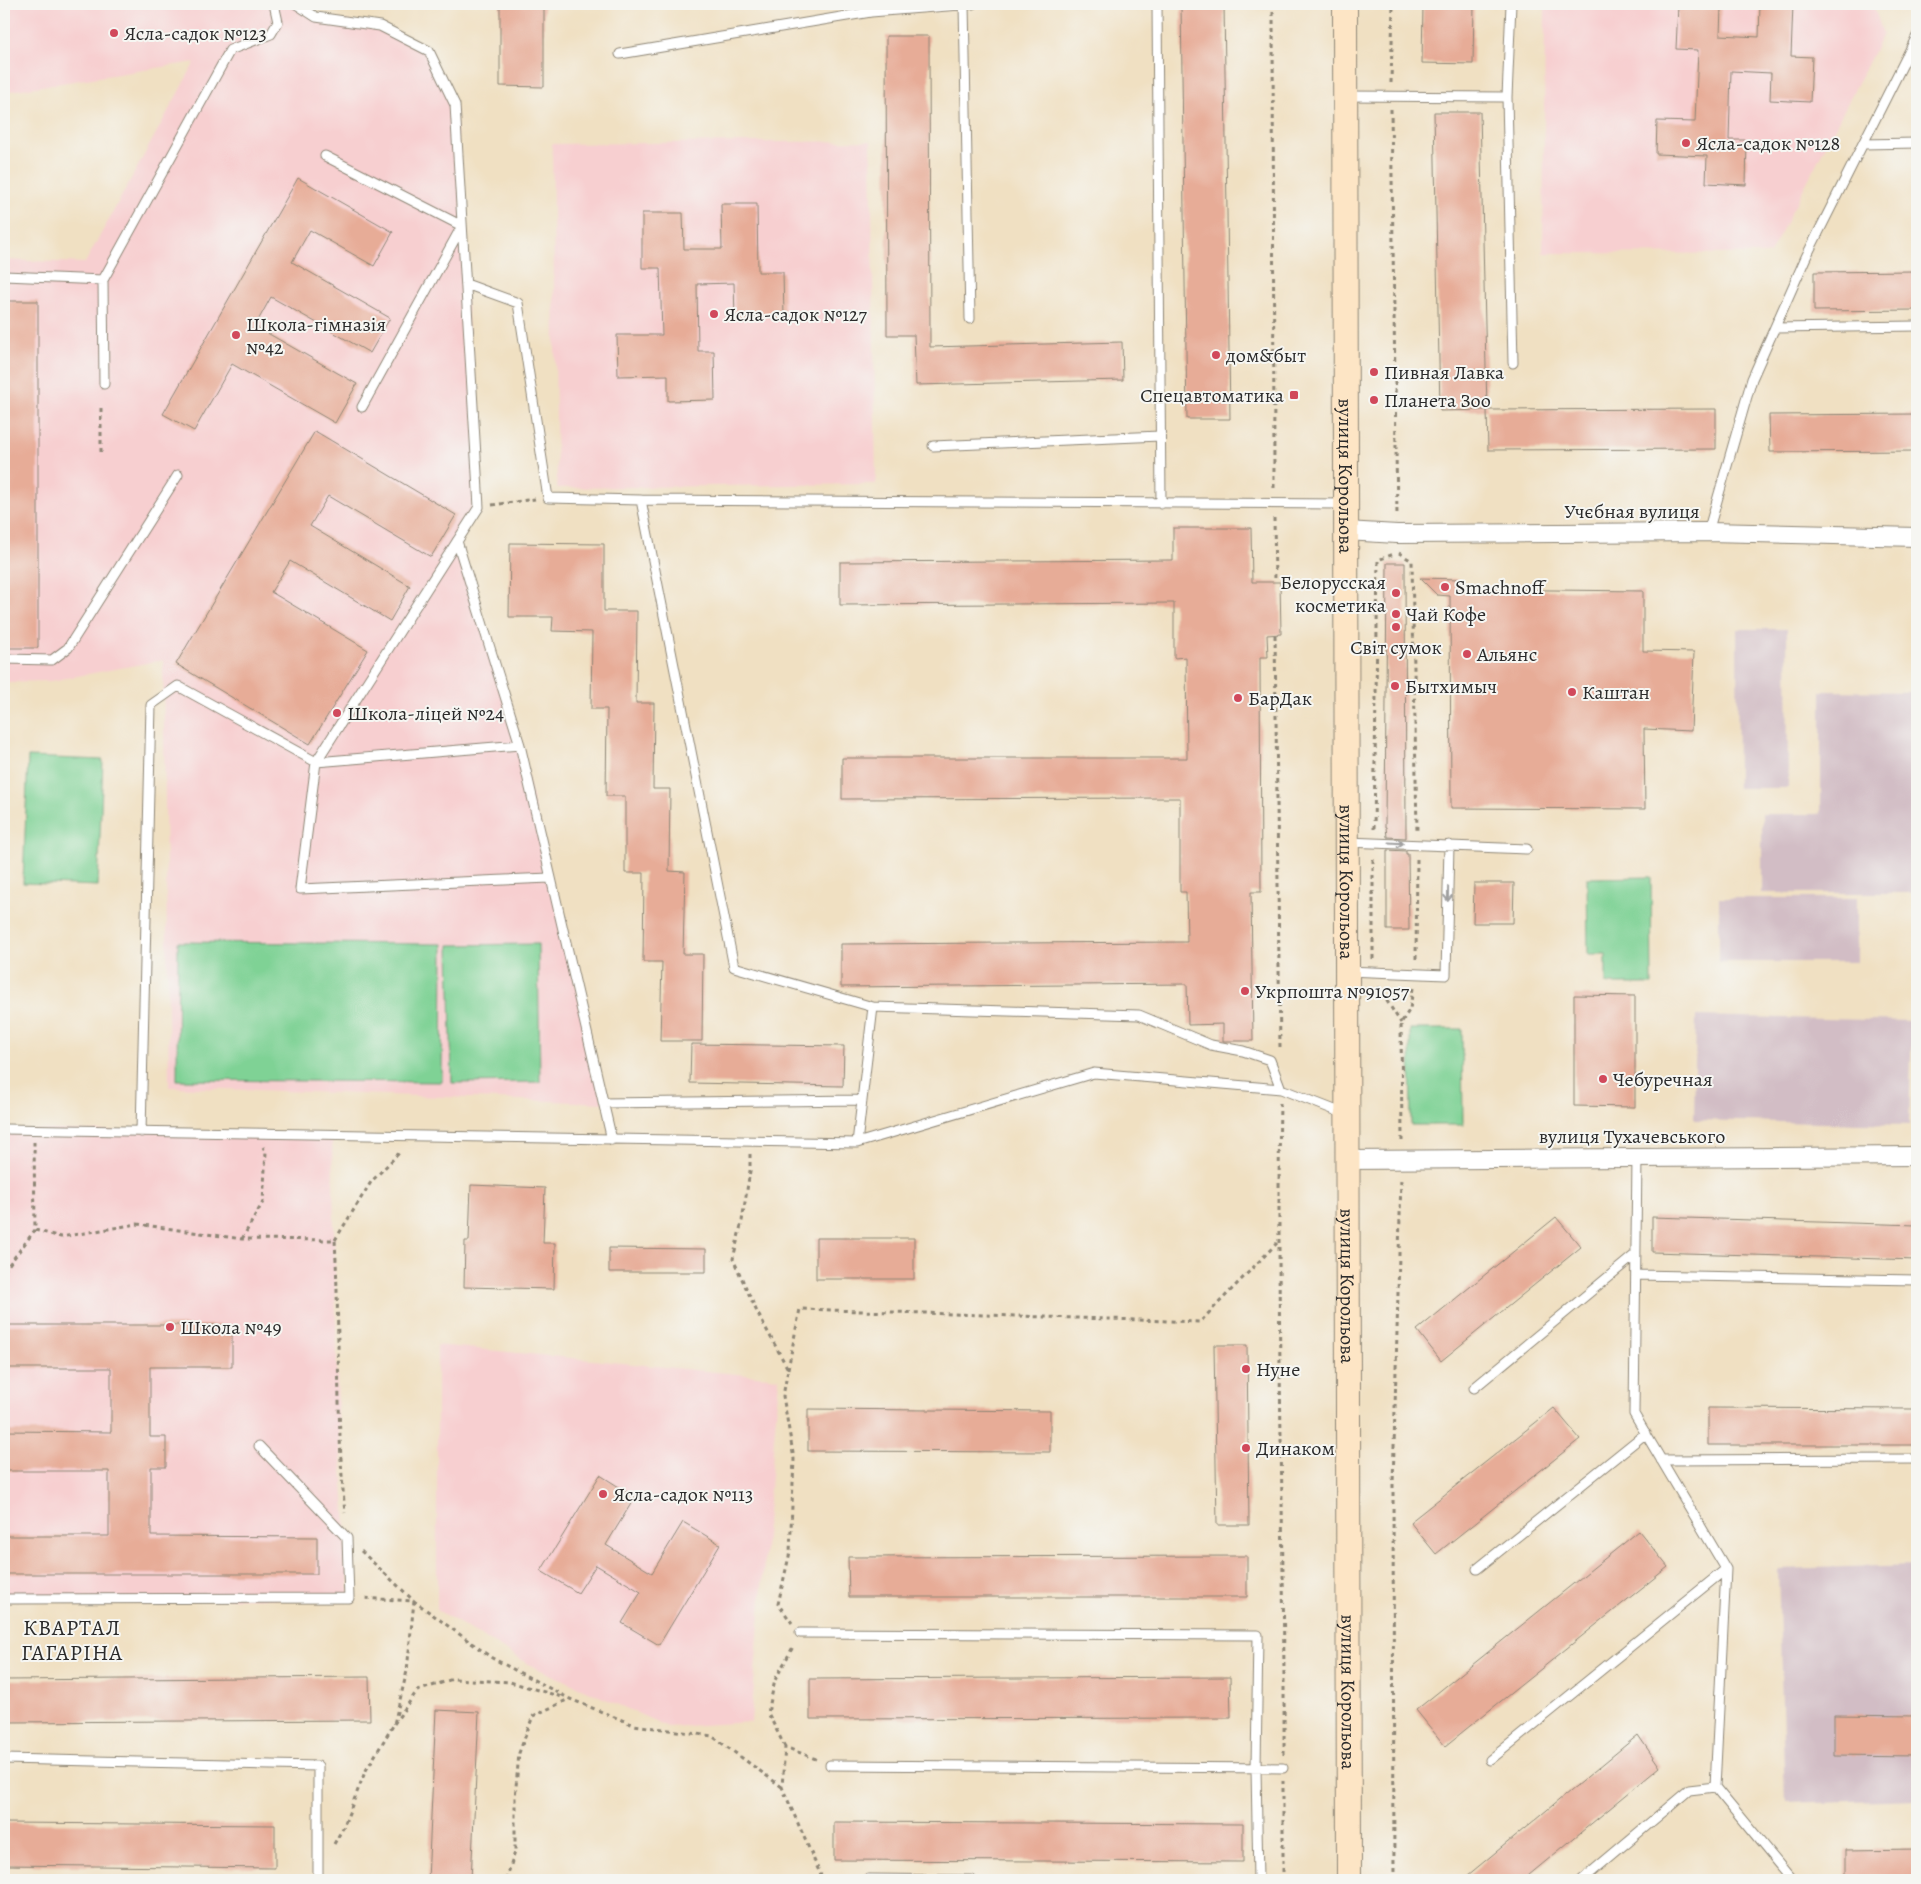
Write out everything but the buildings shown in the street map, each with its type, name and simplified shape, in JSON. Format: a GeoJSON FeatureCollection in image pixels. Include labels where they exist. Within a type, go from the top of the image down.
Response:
{"type":"FeatureCollection","features":[{"type":"Feature","properties":{"kind":"street","name":"вулиця Корольова"},"geometry":{"type":"LineString","coordinates":[[1345,4],[1349,1880]]}},
{"type":"Feature","properties":{"kind":"street","name":"Учєбная вулиця"},"geometry":{"type":"LineString","coordinates":[[1346,531],[1397,534],[1708,532],[1917,537]]}},
{"type":"Feature","properties":{"kind":"street","name":"вулиця Тухачевського"},"geometry":{"type":"LineString","coordinates":[[1348,1160],[1917,1156]]}},
{"type":"Feature","properties":{"kind":"lane"},"geometry":{"type":"LineString","coordinates":[[104,384],[103,280],[230,50],[270,34],[278,22],[274,4]]}},
{"type":"Feature","properties":{"kind":"lane"},"geometry":{"type":"LineString","coordinates":[[296,4],[316,17],[380,26],[429,51],[455,105],[479,507],[316,762],[300,889],[550,878]]}},
{"type":"Feature","properties":{"kind":"lane"},"geometry":{"type":"LineString","coordinates":[[964,4],[970,319]]}},
{"type":"Feature","properties":{"kind":"lane"},"geometry":{"type":"LineString","coordinates":[[620,54],[871,12],[973,4]]}},
{"type":"Feature","properties":{"kind":"lane"},"geometry":{"type":"LineString","coordinates":[[1158,4],[1161,504]]}},
{"type":"Feature","properties":{"kind":"lane"},"geometry":{"type":"LineString","coordinates":[[1511,4],[1506,97],[1513,363]]}},
{"type":"Feature","properties":{"kind":"lane"},"geometry":{"type":"LineString","coordinates":[[1708,532],[1752,379],[1806,257],[1917,36]]}},
{"type":"Feature","properties":{"kind":"lane"},"geometry":{"type":"LineString","coordinates":[[1345,96],[1506,97]]}},
{"type":"Feature","properties":{"kind":"lane"},"geometry":{"type":"LineString","coordinates":[[1863,144],[1917,143]]}},
{"type":"Feature","properties":{"kind":"lane"},"geometry":{"type":"LineString","coordinates":[[325,156],[462,226]]}},
{"type":"Feature","properties":{"kind":"lane"},"geometry":{"type":"LineString","coordinates":[[362,407],[462,226]]}},
{"type":"Feature","properties":{"kind":"lane"},"geometry":{"type":"LineString","coordinates":[[4,276],[103,280]]}},
{"type":"Feature","properties":{"kind":"lane"},"geometry":{"type":"LineString","coordinates":[[466,284],[518,303],[548,498],[1346,504]]}},
{"type":"Feature","properties":{"kind":"lane"},"geometry":{"type":"LineString","coordinates":[[1775,328],[1917,326]]}},
{"type":"Feature","properties":{"kind":"lane"},"geometry":{"type":"LineString","coordinates":[[933,446],[1160,436]]}},
{"type":"Feature","properties":{"kind":"lane"},"geometry":{"type":"LineString","coordinates":[[4,659],[52,660],[68,648],[178,475]]}},
{"type":"Feature","properties":{"kind":"lane"},"geometry":{"type":"LineString","coordinates":[[641,500],[734,967],[873,1007],[1139,1016],[1211,1045],[1243,1051],[1270,1060],[1281,1089]]}},
{"type":"Feature","properties":{"kind":"lane"},"geometry":{"type":"LineString","coordinates":[[457,541],[520,745],[612,1140]]}},
{"type":"Feature","properties":{"kind":"lane"},"geometry":{"type":"LineString","coordinates":[[141,1132],[151,705],[178,686],[316,762],[520,745]]}},
{"type":"Feature","properties":{"kind":"lane"},"geometry":{"type":"LineString","coordinates":[[1347,842],[1527,849]]}},
{"type":"Feature","properties":{"kind":"lane"},"geometry":{"type":"LineString","coordinates":[[1347,971],[1446,975],[1449,845]]}},
{"type":"Feature","properties":{"kind":"lane"},"geometry":{"type":"LineString","coordinates":[[856,1143],[873,1007]]}},
{"type":"Feature","properties":{"kind":"lane"},"geometry":{"type":"LineString","coordinates":[[4,1129],[856,1143],[1094,1073],[1281,1089],[1347,1115]]}},
{"type":"Feature","properties":{"kind":"lane"},"geometry":{"type":"LineString","coordinates":[[603,1102],[862,1100]]}},
{"type":"Feature","properties":{"kind":"lane"},"geometry":{"type":"LineString","coordinates":[[1637,1157],[1634,1414],[1726,1569],[1715,1787],[1792,1880]]}},
{"type":"Feature","properties":{"kind":"lane"},"geometry":{"type":"LineString","coordinates":[[1474,1388],[1636,1254]]}},
{"type":"Feature","properties":{"kind":"lane"},"geometry":{"type":"LineString","coordinates":[[1636,1275],[1917,1280]]}},
{"type":"Feature","properties":{"kind":"lane"},"geometry":{"type":"LineString","coordinates":[[1477,1569],[1646,1433]]}},
{"type":"Feature","properties":{"kind":"lane"},"geometry":{"type":"LineString","coordinates":[[4,1599],[349,1598],[348,1538],[260,1446]]}},
{"type":"Feature","properties":{"kind":"lane"},"geometry":{"type":"LineString","coordinates":[[1661,1460],[1917,1460]]}},
{"type":"Feature","properties":{"kind":"lane"},"geometry":{"type":"LineString","coordinates":[[1490,1760],[1726,1569]]}},
{"type":"Feature","properties":{"kind":"lane"},"geometry":{"type":"LineString","coordinates":[[800,1633],[1258,1635],[1256,1768],[1258,1880]]}},
{"type":"Feature","properties":{"kind":"lane"},"geometry":{"type":"LineString","coordinates":[[4,1759],[318,1766],[318,1876]]}},
{"type":"Feature","properties":{"kind":"lane"},"geometry":{"type":"LineString","coordinates":[[830,1765],[1284,1768]]}},
{"type":"Feature","properties":{"kind":"lane"},"geometry":{"type":"LineString","coordinates":[[1582,1880],[1689,1790],[1715,1787]]}},
{"type":"Feature","properties":{"kind":"lane"},"geometry":{"type":"LineString","coordinates":[[868,1879],[971,1880]]}},
{"type":"Feature","properties":{"kind":"path"},"geometry":{"type":"LineString","coordinates":[[1273,4],[1274,582]]}},
{"type":"Feature","properties":{"kind":"path"},"geometry":{"type":"LineString","coordinates":[[1393,4],[1391,96],[1397,553]]}},
{"type":"Feature","properties":{"kind":"path"},"geometry":{"type":"LineString","coordinates":[[101,405],[101,452]]}},
{"type":"Feature","properties":{"kind":"path"},"geometry":{"type":"LineString","coordinates":[[479,507],[548,498]]}},
{"type":"Feature","properties":{"kind":"path"},"geometry":{"type":"LineString","coordinates":[[1394,1880],[1393,1485],[1402,1159],[1401,1023],[1410,1009],[1416,974],[1418,845],[1412,561],[1397,553],[1378,560],[1373,842],[1373,973],[1381,994],[1401,1023]]}},
{"type":"Feature","properties":{"kind":"path"},"geometry":{"type":"LineString","coordinates":[[1275,634],[1281,1089],[1278,1243],[1284,1637],[1283,1880]]}},
{"type":"Feature","properties":{"kind":"path"},"geometry":{"type":"LineString","coordinates":[[4,1271],[35,1230],[34,1130]]}},
{"type":"Feature","properties":{"kind":"path"},"geometry":{"type":"LineString","coordinates":[[242,1239],[263,1202],[266,1152],[253,1134]]}},
{"type":"Feature","properties":{"kind":"path"},"geometry":{"type":"LineString","coordinates":[[421,1137],[399,1152],[371,1182],[335,1240],[339,1321],[339,1424],[348,1538],[414,1601],[492,1658],[570,1699],[634,1725],[712,1736],[782,1787]]}},
{"type":"Feature","properties":{"kind":"path"},"geometry":{"type":"LineString","coordinates":[[749,1141],[750,1171],[742,1221],[733,1259],[757,1312],[788,1370]]}},
{"type":"Feature","properties":{"kind":"path"},"geometry":{"type":"LineString","coordinates":[[35,1230],[61,1238],[137,1224],[242,1239],[335,1240]]}},
{"type":"Feature","properties":{"kind":"path"},"geometry":{"type":"LineString","coordinates":[[868,1879],[822,1878],[782,1787],[785,1747],[768,1713],[775,1680],[800,1633],[778,1604],[790,1552],[794,1459],[784,1396],[800,1309],[1200,1322],[1278,1243]]}},
{"type":"Feature","properties":{"kind":"path"},"geometry":{"type":"LineString","coordinates":[[349,1598],[414,1601]]}},
{"type":"Feature","properties":{"kind":"path"},"geometry":{"type":"LineString","coordinates":[[394,1724],[407,1671],[414,1601]]}},
{"type":"Feature","properties":{"kind":"path"},"geometry":{"type":"LineString","coordinates":[[318,1876],[343,1828],[365,1772],[394,1724],[418,1691],[453,1679],[510,1682],[570,1699]]}},
{"type":"Feature","properties":{"kind":"path"},"geometry":{"type":"LineString","coordinates":[[506,1880],[515,1852],[515,1798],[519,1753],[533,1716],[570,1699]]}},
{"type":"Feature","properties":{"kind":"path"},"geometry":{"type":"LineString","coordinates":[[785,1747],[830,1765]]}},
{"type":"Feature","properties":{"kind":"shaded area"},"geometry":{"type":"Polygon","coordinates":[[[4,4],[296,4],[316,17],[380,26],[429,51],[455,105],[479,507],[457,541],[520,745],[603,1103],[169,1087],[163,660],[51,681],[4,682],[4,260],[85,263],[195,62],[4,92],[4,4]]]}},
{"type":"Feature","properties":{"kind":"shaded area","name":"Ясла-садок №128"},"geometry":{"type":"Polygon","coordinates":[[[1545,4],[1873,4],[1883,34],[1770,254],[1543,253],[1545,4]]]}},
{"type":"Feature","properties":{"kind":"shaded area","name":"Ясла-садок №127"},"geometry":{"type":"Polygon","coordinates":[[[871,141],[876,484],[557,488],[552,144],[871,141]]]}},
{"type":"Feature","properties":{"kind":"shaded area"},"geometry":{"type":"Polygon","coordinates":[[[1737,629],[1787,629],[1788,788],[1738,788],[1737,629]]]}},
{"type":"Feature","properties":{"kind":"shaded area"},"geometry":{"type":"Polygon","coordinates":[[[1821,691],[1917,692],[1917,893],[1762,893],[1762,814],[1821,814],[1821,691]]]}},
{"type":"Feature","properties":{"kind":"shaded area"},"geometry":{"type":"Polygon","coordinates":[[[1719,898],[1857,898],[1857,962],[1719,962],[1719,898]]]}},
{"type":"Feature","properties":{"kind":"shaded area"},"geometry":{"type":"Polygon","coordinates":[[[1696,1016],[1912,1021],[1909,1125],[1694,1120],[1696,1016]]]}},
{"type":"Feature","properties":{"kind":"shaded area","name":"Школа №49"},"geometry":{"type":"Polygon","coordinates":[[[4,1129],[332,1135],[338,1414],[347,1538],[349,1598],[4,1599],[4,1129]]]}},
{"type":"Feature","properties":{"kind":"shaded area","name":"Ясла-садок №113"},"geometry":{"type":"Polygon","coordinates":[[[437,1345],[779,1378],[751,1722],[668,1727],[534,1667],[437,1610],[437,1345]]]}},
{"type":"Feature","properties":{"kind":"shaded area"},"geometry":{"type":"Polygon","coordinates":[[[1917,1565],[1917,1799],[1785,1803],[1778,1569],[1917,1565]]]}},
{"type":"Feature","properties":{"kind":"green space"},"geometry":{"type":"Polygon","coordinates":[[[28,757],[103,760],[98,886],[23,883],[28,757]]]}},
{"type":"Feature","properties":{"kind":"green space"},"geometry":{"type":"Polygon","coordinates":[[[1651,877],[1652,984],[1606,984],[1606,954],[1588,954],[1587,878],[1651,877]]]}},
{"type":"Feature","properties":{"kind":"green space"},"geometry":{"type":"Polygon","coordinates":[[[178,942],[443,944],[442,1082],[177,1080],[178,942]]]}},
{"type":"Feature","properties":{"kind":"green space"},"geometry":{"type":"Polygon","coordinates":[[[538,944],[540,1082],[452,1083],[449,945],[538,944]]]}},
{"type":"Feature","properties":{"kind":"green space"},"geometry":{"type":"Polygon","coordinates":[[[1410,1029],[1462,1029],[1463,1125],[1411,1125],[1410,1029]]]}},
{"type":"Feature","properties":{"kind":"place","name":"Ясла-садок №123"},"geometry":{"type":"Point","coordinates":[114,33]}},
{"type":"Feature","properties":{"kind":"place","name":"Ясла-садок №128"},"geometry":{"type":"Point","coordinates":[1686,143]}},
{"type":"Feature","properties":{"kind":"place","name":"Ясла-садок №127"},"geometry":{"type":"Point","coordinates":[714,314]}},
{"type":"Feature","properties":{"kind":"place","name":"Школа-гімназія №42"},"geometry":{"type":"Point","coordinates":[236,335]}},
{"type":"Feature","properties":{"kind":"place","name":"дом&быт"},"geometry":{"type":"Point","coordinates":[1216,355]}},
{"type":"Feature","properties":{"kind":"place","name":"Пивная Лавка"},"geometry":{"type":"Point","coordinates":[1374,372]}},
{"type":"Feature","properties":{"kind":"place","name":"Спецавтоматика"},"geometry":{"type":"Point","coordinates":[1294,395]}},
{"type":"Feature","properties":{"kind":"place","name":"Планета Зоо"},"geometry":{"type":"Point","coordinates":[1374,400]}},
{"type":"Feature","properties":{"kind":"place","name":"Smachnoff"},"geometry":{"type":"Point","coordinates":[1445,587]}},
{"type":"Feature","properties":{"kind":"place","name":"Белорусская косметика"},"geometry":{"type":"Point","coordinates":[1396,593]}},
{"type":"Feature","properties":{"kind":"place","name":"Чай Кофе"},"geometry":{"type":"Point","coordinates":[1396,614]}},
{"type":"Feature","properties":{"kind":"place","name":"Світ сумок"},"geometry":{"type":"Point","coordinates":[1396,627]}},
{"type":"Feature","properties":{"kind":"place","name":"Альянс"},"geometry":{"type":"Point","coordinates":[1467,654]}},
{"type":"Feature","properties":{"kind":"place","name":"Бытхимыч"},"geometry":{"type":"Point","coordinates":[1395,686]}},
{"type":"Feature","properties":{"kind":"place","name":"Каштан"},"geometry":{"type":"Point","coordinates":[1572,692]}},
{"type":"Feature","properties":{"kind":"place","name":"БарДак"},"geometry":{"type":"Point","coordinates":[1238,698]}},
{"type":"Feature","properties":{"kind":"place","name":"Школа-ліцей №24"},"geometry":{"type":"Point","coordinates":[337,713]}},
{"type":"Feature","properties":{"kind":"place","name":"Укрпошта №91057"},"geometry":{"type":"Point","coordinates":[1245,991]}},
{"type":"Feature","properties":{"kind":"place","name":"Чебуречная"},"geometry":{"type":"Point","coordinates":[1603,1079]}},
{"type":"Feature","properties":{"kind":"place","name":"Школа №49"},"geometry":{"type":"Point","coordinates":[170,1327]}},
{"type":"Feature","properties":{"kind":"place","name":"Нуне"},"geometry":{"type":"Point","coordinates":[1246,1369]}},
{"type":"Feature","properties":{"kind":"place","name":"Динаком"},"geometry":{"type":"Point","coordinates":[1246,1448]}},
{"type":"Feature","properties":{"kind":"place","name":"Ясла-садок №113"},"geometry":{"type":"Point","coordinates":[603,1494]}},
{"type":"Feature","properties":{"kind":"district","name":"КВАРТАЛ ГАГАРІНА"},"geometry":{"type":"Point","coordinates":[72,1640]}}]}
